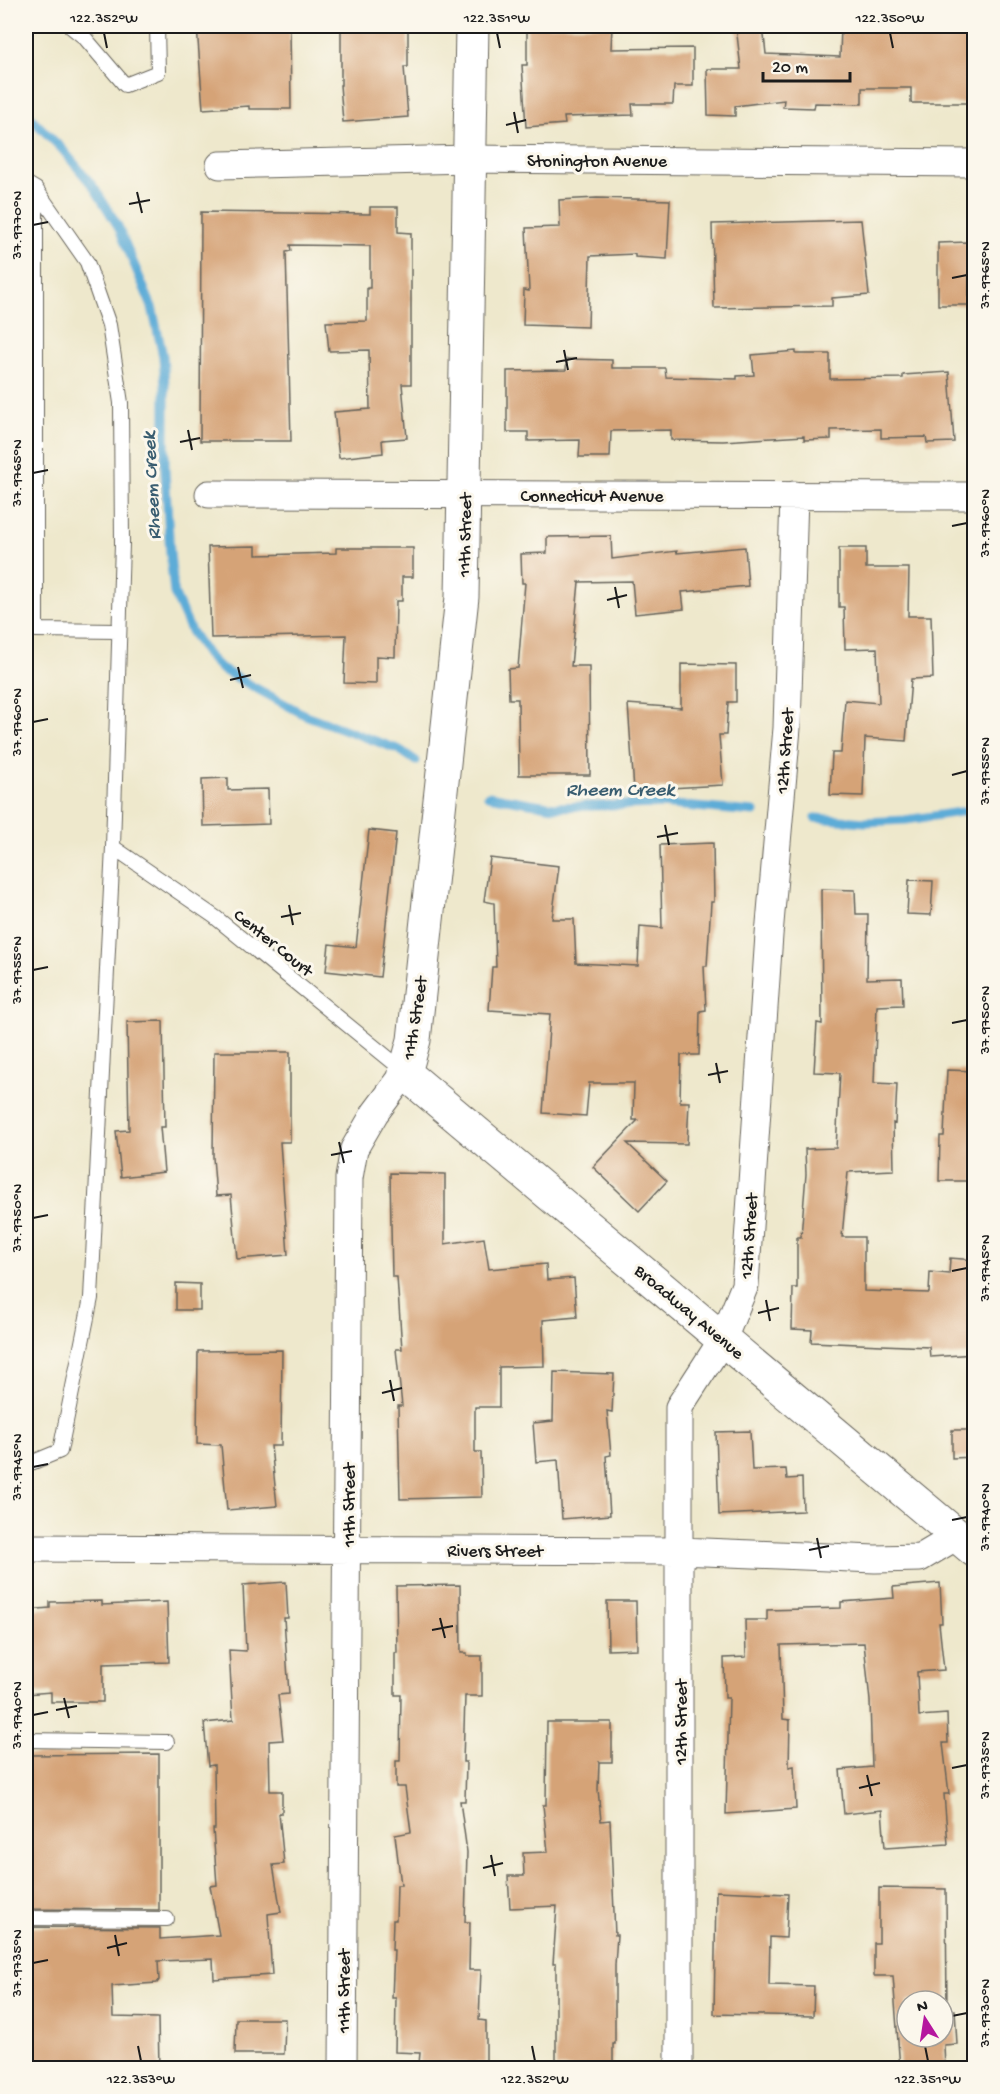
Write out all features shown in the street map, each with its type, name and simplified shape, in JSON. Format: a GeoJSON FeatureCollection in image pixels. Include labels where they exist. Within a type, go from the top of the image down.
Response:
{"type":"FeatureCollection","features":[{"type":"Feature","properties":{"kind":"street","name":"11th Street"},"geometry":{"type":"LineString","coordinates":[[343,2068],[350,1178],[354,1149],[375,1113],[405,1073],[414,1040],[461,608],[465,495],[472,26]]}},
{"type":"Feature","properties":{"kind":"street","name":"Stonington Avenue"},"geometry":{"type":"LineString","coordinates":[[220,165],[469,159],[975,163]]}},
{"type":"Feature","properties":{"kind":"street","name":"Connecticut Avenue"},"geometry":{"type":"LineString","coordinates":[[209,494],[975,496]]}},
{"type":"Feature","properties":{"kind":"street","name":"12th Street"},"geometry":{"type":"LineString","coordinates":[[679,2068],[679,1407],[723,1339],[745,1285],[787,728],[794,495]]}},
{"type":"Feature","properties":{"kind":"street","name":"Broadway Avenue"},"geometry":{"type":"LineString","coordinates":[[405,1073],[966,1543]]}},
{"type":"Feature","properties":{"kind":"street","name":"Rivers Street"},"geometry":{"type":"LineString","coordinates":[[26,1548],[680,1551],[875,1559],[920,1558],[966,1543]]}},
{"type":"Feature","properties":{"kind":"lane"},"geometry":{"type":"LineString","coordinates":[[70,26],[85,38],[124,85],[158,72],[157,26]]}},
{"type":"Feature","properties":{"kind":"lane"},"geometry":{"type":"LineString","coordinates":[[31,186],[36,630],[118,631]]}},
{"type":"Feature","properties":{"kind":"lane"},"geometry":{"type":"LineString","coordinates":[[26,1465],[60,1451],[91,1298],[113,847],[122,543],[121,403],[109,325],[87,262],[31,186]]}},
{"type":"Feature","properties":{"kind":"lane","name":"Center Court"},"geometry":{"type":"LineString","coordinates":[[113,847],[215,917],[405,1073]]}},
{"type":"Feature","properties":{"kind":"lane"},"geometry":{"type":"LineString","coordinates":[[26,1740],[167,1742]]}},
{"type":"Feature","properties":{"kind":"lane"},"geometry":{"type":"LineString","coordinates":[[26,1918],[167,1918]]}},
{"type":"Feature","properties":{"kind":"building"},"geometry":{"type":"Polygon","coordinates":[[[197,26],[290,26],[291,109],[249,109],[249,106],[203,109],[197,26]]]}},
{"type":"Feature","properties":{"kind":"building"},"geometry":{"type":"Polygon","coordinates":[[[527,26],[612,26],[611,49],[693,48],[693,86],[674,86],[673,104],[632,104],[633,115],[564,117],[565,124],[526,127],[522,65],[527,65],[527,26]]]}},
{"type":"Feature","properties":{"kind":"building"},"geometry":{"type":"Polygon","coordinates":[[[736,26],[763,26],[766,54],[840,57],[841,26],[975,26],[975,103],[911,103],[911,88],[862,88],[862,104],[815,103],[814,108],[783,107],[784,100],[735,106],[735,116],[708,115],[707,69],[741,69],[736,26]]]}},
{"type":"Feature","properties":{"kind":"building"},"geometry":{"type":"Polygon","coordinates":[[[341,29],[408,29],[408,67],[404,67],[408,117],[343,122],[340,85],[341,29]]]}},
{"type":"Feature","properties":{"kind":"building"},"geometry":{"type":"Polygon","coordinates":[[[597,198],[670,200],[667,259],[635,257],[635,254],[590,256],[588,327],[523,325],[524,290],[529,291],[526,228],[560,227],[559,200],[597,198]]]}},
{"type":"Feature","properties":{"kind":"building"},"geometry":{"type":"Polygon","coordinates":[[[370,207],[398,207],[398,232],[411,233],[411,384],[402,384],[407,438],[382,440],[383,453],[339,458],[334,412],[370,409],[369,350],[329,351],[326,322],[367,321],[370,246],[290,245],[291,251],[286,252],[291,441],[200,441],[201,212],[370,214],[370,207]]]}},
{"type":"Feature","properties":{"kind":"building"},"geometry":{"type":"Polygon","coordinates":[[[861,220],[869,295],[832,298],[832,306],[714,308],[712,224],[861,220]]]}},
{"type":"Feature","properties":{"kind":"building"},"geometry":{"type":"Polygon","coordinates":[[[969,242],[969,305],[938,305],[938,243],[969,242]]]}},
{"type":"Feature","properties":{"kind":"building"},"geometry":{"type":"Polygon","coordinates":[[[796,351],[796,354],[830,354],[830,379],[903,378],[903,375],[949,372],[954,442],[927,443],[926,437],[881,438],[881,429],[831,430],[831,439],[804,440],[804,436],[723,441],[671,440],[671,430],[611,431],[610,457],[579,457],[580,440],[528,441],[528,432],[507,432],[507,371],[566,370],[567,359],[612,360],[612,368],[665,368],[666,377],[737,379],[737,376],[754,375],[752,355],[796,351]]]}},
{"type":"Feature","properties":{"kind":"building"},"geometry":{"type":"Polygon","coordinates":[[[611,536],[612,559],[677,551],[677,553],[745,547],[748,586],[682,592],[684,609],[635,614],[632,581],[579,582],[571,666],[589,666],[590,775],[519,775],[518,699],[509,699],[508,669],[518,668],[525,583],[522,583],[521,554],[547,553],[547,537],[611,536]]]}},
{"type":"Feature","properties":{"kind":"building"},"geometry":{"type":"Polygon","coordinates":[[[256,546],[256,555],[336,553],[336,548],[413,548],[413,577],[402,577],[402,601],[396,601],[395,657],[376,656],[376,684],[344,683],[346,635],[211,638],[208,547],[256,546]]]}},
{"type":"Feature","properties":{"kind":"building"},"geometry":{"type":"Polygon","coordinates":[[[839,548],[866,548],[866,568],[909,568],[908,616],[931,616],[933,678],[911,679],[906,741],[865,738],[863,796],[830,795],[832,753],[841,753],[845,700],[879,703],[877,648],[845,649],[844,607],[839,607],[839,548]]]}},
{"type":"Feature","properties":{"kind":"building"},"geometry":{"type":"Polygon","coordinates":[[[681,664],[736,665],[736,702],[728,702],[726,735],[719,735],[723,785],[634,790],[628,704],[681,708],[681,664]]]}},
{"type":"Feature","properties":{"kind":"building"},"geometry":{"type":"Polygon","coordinates":[[[228,778],[228,790],[268,789],[269,824],[203,826],[202,779],[228,778]]]}},
{"type":"Feature","properties":{"kind":"building"},"geometry":{"type":"Polygon","coordinates":[[[369,830],[396,833],[380,977],[326,971],[329,944],[356,947],[369,830]]]}},
{"type":"Feature","properties":{"kind":"building"},"geometry":{"type":"Polygon","coordinates":[[[713,843],[714,902],[711,902],[707,966],[704,966],[706,1010],[700,1011],[699,1055],[681,1055],[680,1102],[689,1102],[687,1144],[627,1143],[667,1181],[639,1211],[593,1167],[638,1120],[633,1120],[634,1083],[589,1083],[586,1116],[543,1113],[550,1014],[489,1010],[492,967],[496,967],[494,903],[484,901],[490,858],[559,866],[552,919],[574,919],[576,963],[638,966],[640,926],[662,928],[660,845],[713,843]]]}},
{"type":"Feature","properties":{"kind":"building"},"geometry":{"type":"Polygon","coordinates":[[[909,880],[933,881],[931,915],[907,914],[909,880]]]}},
{"type":"Feature","properties":{"kind":"building"},"geometry":{"type":"Polygon","coordinates":[[[821,889],[855,890],[856,914],[868,914],[867,979],[902,978],[903,1005],[877,1006],[874,1083],[897,1084],[895,1124],[893,1123],[894,1170],[848,1172],[842,1237],[864,1237],[864,1291],[929,1293],[930,1272],[949,1274],[950,1258],[975,1260],[975,1354],[930,1357],[929,1347],[811,1342],[812,1330],[792,1329],[793,1288],[797,1288],[797,1237],[801,1237],[806,1174],[805,1149],[836,1148],[840,1073],[814,1072],[817,1023],[822,1024],[821,889]]]}},
{"type":"Feature","properties":{"kind":"building"},"geometry":{"type":"Polygon","coordinates":[[[163,1021],[165,1127],[160,1127],[164,1172],[121,1177],[116,1131],[129,1130],[127,1022],[163,1021]]]}},
{"type":"Feature","properties":{"kind":"building"},"geometry":{"type":"Polygon","coordinates":[[[214,1052],[290,1052],[290,1142],[280,1142],[288,1255],[237,1259],[231,1195],[216,1196],[213,1157],[214,1052]]]}},
{"type":"Feature","properties":{"kind":"building"},"geometry":{"type":"Polygon","coordinates":[[[947,1070],[975,1071],[975,1181],[939,1181],[940,1136],[944,1136],[947,1070]]]}},
{"type":"Feature","properties":{"kind":"building"},"geometry":{"type":"Polygon","coordinates":[[[390,1173],[445,1174],[445,1244],[484,1238],[489,1269],[546,1264],[547,1280],[574,1278],[577,1317],[543,1320],[544,1366],[499,1367],[499,1407],[475,1407],[475,1452],[481,1452],[482,1497],[400,1499],[398,1406],[402,1406],[396,1349],[402,1349],[397,1277],[392,1277],[390,1173]]]}},
{"type":"Feature","properties":{"kind":"building"},"geometry":{"type":"Polygon","coordinates":[[[176,1283],[200,1284],[200,1310],[176,1310],[176,1283]]]}},
{"type":"Feature","properties":{"kind":"building"},"geometry":{"type":"Polygon","coordinates":[[[282,1350],[281,1446],[271,1446],[277,1506],[227,1510],[221,1445],[197,1444],[198,1351],[282,1350]]]}},
{"type":"Feature","properties":{"kind":"building"},"geometry":{"type":"Polygon","coordinates":[[[554,1372],[614,1374],[612,1412],[607,1411],[611,1455],[606,1456],[610,1515],[562,1519],[558,1460],[536,1462],[533,1423],[553,1421],[554,1372]]]}},
{"type":"Feature","properties":{"kind":"building"},"geometry":{"type":"Polygon","coordinates":[[[952,1430],[975,1430],[975,1457],[952,1458],[952,1430]]]}},
{"type":"Feature","properties":{"kind":"building"},"geometry":{"type":"Polygon","coordinates":[[[750,1431],[752,1470],[786,1469],[787,1479],[802,1478],[803,1511],[719,1515],[716,1432],[750,1431]]]}},
{"type":"Feature","properties":{"kind":"building"},"geometry":{"type":"Polygon","coordinates":[[[286,1582],[288,1618],[284,1618],[289,1694],[278,1695],[283,1740],[269,1741],[270,1791],[282,1791],[282,1813],[279,1813],[284,1864],[273,1865],[281,1912],[268,1914],[272,1975],[214,1979],[213,1959],[158,1961],[159,1980],[157,1983],[112,1986],[113,2017],[158,2018],[159,2068],[26,2068],[26,1927],[160,1928],[160,1939],[219,1935],[210,1886],[217,1885],[213,1829],[215,1829],[214,1765],[208,1766],[204,1723],[233,1720],[229,1650],[246,1651],[243,1585],[286,1582]]]}},
{"type":"Feature","properties":{"kind":"building"},"geometry":{"type":"Polygon","coordinates":[[[940,1583],[942,1623],[939,1623],[944,1670],[917,1672],[919,1716],[947,1714],[948,1743],[943,1743],[949,1794],[944,1794],[948,1844],[885,1848],[882,1810],[844,1814],[840,1770],[872,1767],[870,1701],[864,1643],[781,1645],[783,1719],[790,1720],[789,1767],[794,1766],[796,1809],[726,1814],[729,1698],[725,1698],[724,1658],[746,1657],[745,1620],[767,1620],[767,1610],[841,1608],[841,1602],[894,1598],[893,1587],[940,1583]]]}},
{"type":"Feature","properties":{"kind":"building"},"geometry":{"type":"Polygon","coordinates":[[[460,1585],[461,1653],[467,1653],[467,1656],[482,1656],[482,1696],[465,1696],[463,1762],[466,1762],[465,1801],[460,1801],[467,1852],[465,1922],[470,1922],[469,1970],[481,1970],[479,2020],[486,2021],[486,2063],[419,2063],[420,2053],[395,2052],[396,1998],[392,1998],[393,1920],[396,1920],[397,1885],[401,1885],[395,1835],[411,1832],[405,1787],[396,1787],[396,1761],[400,1761],[401,1695],[395,1695],[396,1586],[460,1585]]]}},
{"type":"Feature","properties":{"kind":"building"},"geometry":{"type":"Polygon","coordinates":[[[102,1601],[102,1605],[167,1602],[169,1662],[103,1664],[103,1702],[51,1702],[51,1692],[26,1694],[26,1610],[50,1608],[50,1602],[102,1601]]]}},
{"type":"Feature","properties":{"kind":"building"},"geometry":{"type":"Polygon","coordinates":[[[607,1601],[636,1601],[637,1649],[608,1650],[607,1601]]]}},
{"type":"Feature","properties":{"kind":"building"},"geometry":{"type":"Polygon","coordinates":[[[547,1722],[612,1722],[612,1762],[599,1762],[598,1789],[601,1821],[610,1820],[615,1935],[617,1935],[613,2068],[556,2068],[556,1964],[553,1964],[557,1906],[510,1908],[508,1876],[524,1876],[523,1853],[548,1852],[543,1805],[546,1805],[547,1722]]]}},
{"type":"Feature","properties":{"kind":"building"},"geometry":{"type":"Polygon","coordinates":[[[159,1754],[159,1910],[26,1909],[26,1755],[159,1754]]]}},
{"type":"Feature","properties":{"kind":"building"},"geometry":{"type":"Polygon","coordinates":[[[879,1888],[946,1889],[947,1989],[895,1989],[895,2002],[893,1976],[874,1976],[874,1943],[879,1943],[879,1888]]]}},
{"type":"Feature","properties":{"kind":"building"},"geometry":{"type":"Polygon","coordinates":[[[716,1891],[788,1894],[786,1938],[770,1937],[769,1985],[814,1986],[813,2016],[714,2014],[716,1891]]]}},
{"type":"Feature","properties":{"kind":"building"},"geometry":{"type":"Polygon","coordinates":[[[955,2010],[957,2044],[955,2044],[955,2010]]]}},
{"type":"Feature","properties":{"kind":"building"},"geometry":{"type":"Polygon","coordinates":[[[236,2019],[285,2019],[284,2054],[235,2054],[236,2019]]]}},
{"type":"Feature","properties":{"kind":"building"},"geometry":{"type":"Polygon","coordinates":[[[899,2049],[944,2049],[945,2068],[900,2068],[899,2049]]]}},
{"type":"Feature","properties":{"kind":"waterway","name":"Rheem Creek"},"geometry":{"type":"LineString","coordinates":[[26,113],[62,149],[93,186],[118,226],[152,307],[163,356],[165,471],[174,593],[191,631],[207,655],[221,669],[305,715],[400,750],[416,761]]}},
{"type":"Feature","properties":{"kind":"waterway","name":"Rheem Creek"},"geometry":{"type":"LineString","coordinates":[[488,796],[554,807],[660,804],[754,812]]}},
{"type":"Feature","properties":{"kind":"waterway","name":"Rheem Creek"},"geometry":{"type":"LineString","coordinates":[[815,818],[865,822],[906,820],[974,810]]}}]}
